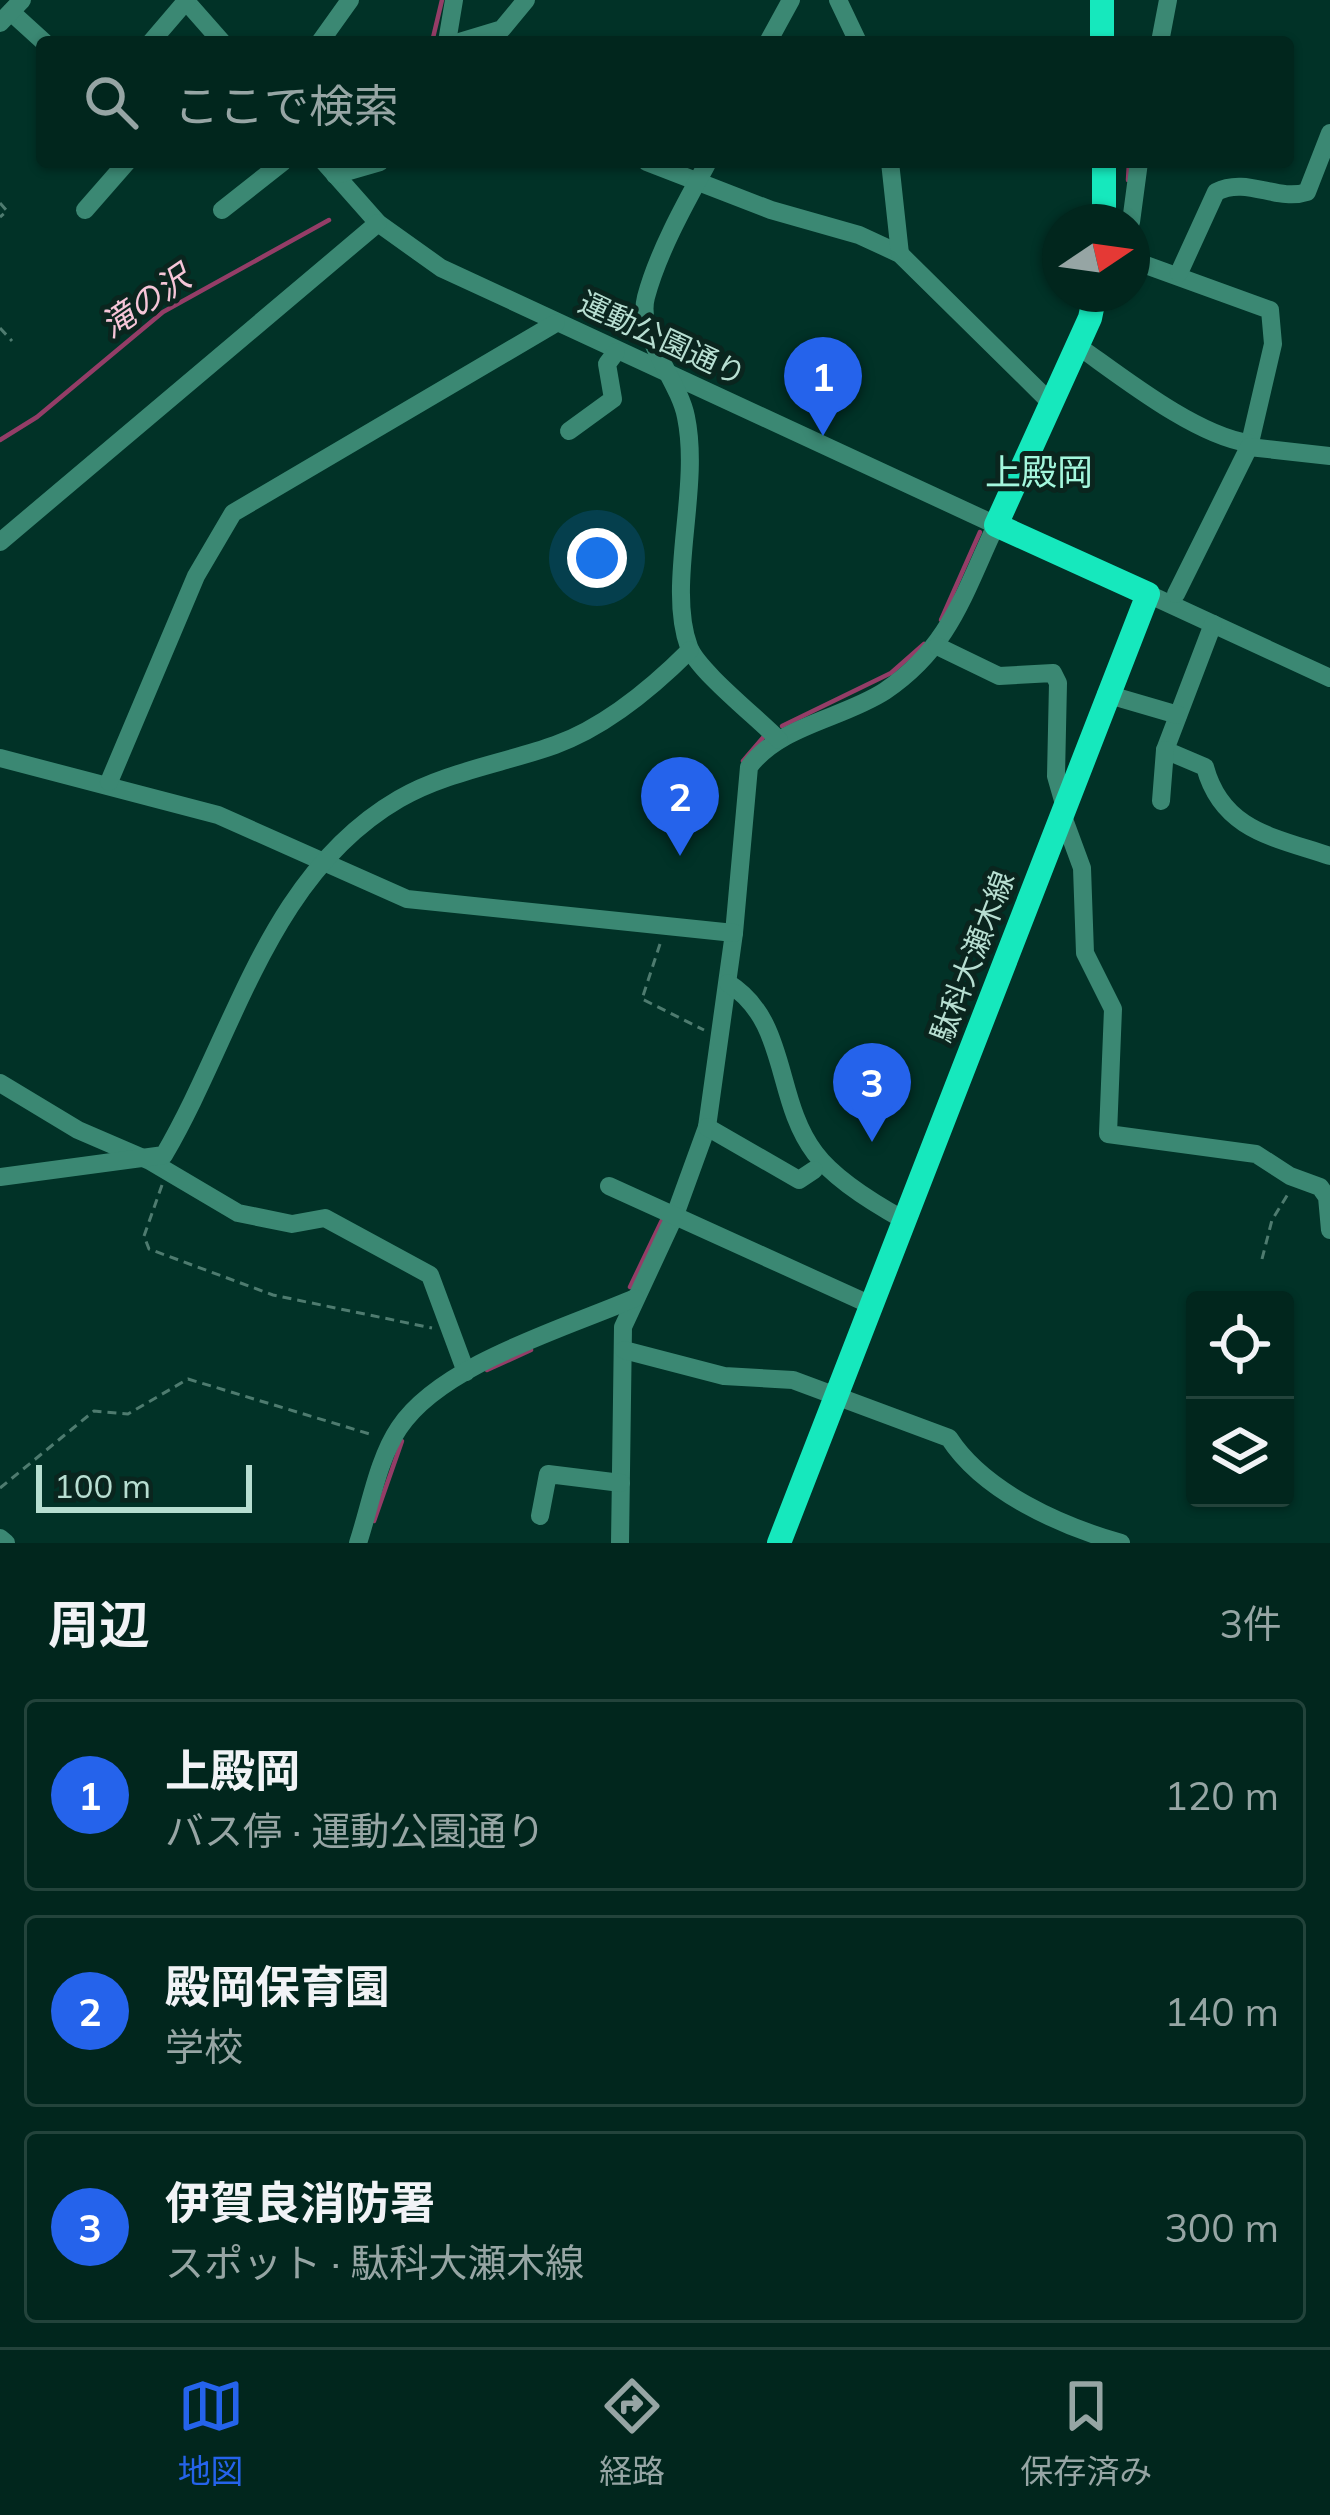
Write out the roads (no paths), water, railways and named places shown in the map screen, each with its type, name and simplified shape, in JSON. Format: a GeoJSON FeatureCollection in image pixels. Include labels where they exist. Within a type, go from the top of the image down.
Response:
{"type":"FeatureCollection","features":[{"type":"Feature","properties":{"kind":"main road"},"geometry":{"type":"LineString","coordinates":[[1102,0],[1102,36]]}},
{"type":"Feature","properties":{"kind":"main road"},"geometry":{"type":"LineString","coordinates":[[1104,168],[1104,204]]}},
{"type":"Feature","properties":{"kind":"main road"},"geometry":{"type":"LineString","coordinates":[[996,525],[1089,312]]}},
{"type":"Feature","properties":{"kind":"main road","name":"運動公園通り"},"geometry":{"type":"LineString","coordinates":[[996,525],[1148,594]]}},
{"type":"Feature","properties":{"kind":"main road","name":"駄科大瀬木線"},"geometry":{"type":"LineString","coordinates":[[778,1543],[1148,594]]}},
{"type":"Feature","properties":{"kind":"street"},"geometry":{"type":"LineString","coordinates":[[156,36],[186,0],[217,36]]}},
{"type":"Feature","properties":{"kind":"street"},"geometry":{"type":"LineString","coordinates":[[324,36],[350,0]]}},
{"type":"Feature","properties":{"kind":"street"},"geometry":{"type":"LineString","coordinates":[[448,36],[454,0]]}},
{"type":"Feature","properties":{"kind":"street"},"geometry":{"type":"LineString","coordinates":[[479,36],[502,29],[526,0]]}},
{"type":"Feature","properties":{"kind":"street"},"geometry":{"type":"LineString","coordinates":[[771,36],[791,0]]}},
{"type":"Feature","properties":{"kind":"street"},"geometry":{"type":"LineString","coordinates":[[838,0],[855,36]]}},
{"type":"Feature","properties":{"kind":"street"},"geometry":{"type":"LineString","coordinates":[[1161,36],[1168,0]]}},
{"type":"Feature","properties":{"kind":"street"},"geometry":{"type":"LineString","coordinates":[[11,12],[37,36]]}},
{"type":"Feature","properties":{"kind":"street"},"geometry":{"type":"LineString","coordinates":[[1179,273],[1216,192],[1241,186],[1296,196],[1306,192],[1330,133]]}},
{"type":"Feature","properties":{"kind":"street"},"geometry":{"type":"LineString","coordinates":[[85,210],[122,168]]}},
{"type":"Feature","properties":{"kind":"street"},"geometry":{"type":"LineString","coordinates":[[222,210],[275,168]]}},
{"type":"Feature","properties":{"kind":"street","name":"運動公園通り"},"geometry":{"type":"LineString","coordinates":[[329,168],[379,223],[441,268],[996,525]]}},
{"type":"Feature","properties":{"kind":"street"},"geometry":{"type":"LineString","coordinates":[[663,168],[860,235],[900,254],[1052,404]]}},
{"type":"Feature","properties":{"kind":"street"},"geometry":{"type":"LineString","coordinates":[[705,168],[644,301],[657,351],[675,379],[692,465],[683,575],[690,650],[779,740]]}},
{"type":"Feature","properties":{"kind":"street"},"geometry":{"type":"LineString","coordinates":[[891,168],[900,254]]}},
{"type":"Feature","properties":{"kind":"street"},"geometry":{"type":"LineString","coordinates":[[1133,204],[1138,168]]}},
{"type":"Feature","properties":{"kind":"street"},"geometry":{"type":"LineString","coordinates":[[0,542],[379,223]]}},
{"type":"Feature","properties":{"kind":"street"},"geometry":{"type":"LineString","coordinates":[[1150,265],[1270,310],[1273,344],[1248,445],[1176,594]]}},
{"type":"Feature","properties":{"kind":"street"},"geometry":{"type":"LineString","coordinates":[[109,782],[196,576],[233,513],[556,323]]}},
{"type":"Feature","properties":{"kind":"street"},"geometry":{"type":"LineString","coordinates":[[1078,346],[1161,402],[1231,440],[1330,456]]}},
{"type":"Feature","properties":{"kind":"street"},"geometry":{"type":"LineString","coordinates":[[569,431],[614,399],[607,364],[616,352]]}},
{"type":"Feature","properties":{"kind":"street"},"geometry":{"type":"LineString","coordinates":[[620,1543],[623,1327],[707,1127],[734,932],[749,767],[779,740],[882,693],[937,646],[996,525]]}},
{"type":"Feature","properties":{"kind":"street","name":"運動公園通り"},"geometry":{"type":"LineString","coordinates":[[1148,594],[1330,678]]}},
{"type":"Feature","properties":{"kind":"street"},"geometry":{"type":"LineString","coordinates":[[1161,801],[1165,750],[1213,624]]}},
{"type":"Feature","properties":{"kind":"street"},"geometry":{"type":"LineString","coordinates":[[937,646],[999,676],[1053,673],[1059,707],[1056,776],[1082,868],[1085,953],[1113,1009],[1108,1134],[1256,1154],[1327,1197],[1330,1230]]}},
{"type":"Feature","properties":{"kind":"street"},"geometry":{"type":"LineString","coordinates":[[158,1166],[268,939],[325,862],[402,796],[560,743],[650,686],[690,650]]}},
{"type":"Feature","properties":{"kind":"street"},"geometry":{"type":"LineString","coordinates":[[1106,694],[1178,716]]}},
{"type":"Feature","properties":{"kind":"street"},"geometry":{"type":"LineString","coordinates":[[1165,750],[1205,767],[1214,799],[1227,813],[1330,856]]}},
{"type":"Feature","properties":{"kind":"street"},"geometry":{"type":"LineString","coordinates":[[0,758],[109,782],[218,815],[407,899],[734,932]]}},
{"type":"Feature","properties":{"kind":"street"},"geometry":{"type":"LineString","coordinates":[[728,983],[750,997],[768,1025],[788,1099],[816,1155],[904,1220]]}},
{"type":"Feature","properties":{"kind":"street"},"geometry":{"type":"LineString","coordinates":[[0,1083],[238,1214],[292,1224],[325,1218],[430,1275],[466,1372]]}},
{"type":"Feature","properties":{"kind":"street"},"geometry":{"type":"LineString","coordinates":[[707,1127],[800,1180],[814,1170]]}},
{"type":"Feature","properties":{"kind":"street"},"geometry":{"type":"LineString","coordinates":[[0,1177],[158,1166]]}},
{"type":"Feature","properties":{"kind":"street"},"geometry":{"type":"LineString","coordinates":[[609,1186],[871,1305]]}},
{"type":"Feature","properties":{"kind":"street"},"geometry":{"type":"LineString","coordinates":[[358,1543],[392,1441],[425,1397],[466,1372],[635,1298]]}},
{"type":"Feature","properties":{"kind":"street"},"geometry":{"type":"LineString","coordinates":[[623,1351],[724,1376],[793,1380],[949,1438],[980,1475],[1004,1491],[1121,1543]]}},
{"type":"Feature","properties":{"kind":"street"},"geometry":{"type":"LineString","coordinates":[[540,1516],[548,1474],[622,1483]]}},
{"type":"Feature","properties":{"kind":"waterway","name":"滝の沢"},"geometry":{"type":"LineString","coordinates":[[433,36],[442,0]]}},
{"type":"Feature","properties":{"kind":"waterway"},"geometry":{"type":"LineString","coordinates":[[1128,180],[1129,168]]}},
{"type":"Feature","properties":{"kind":"waterway","name":"滝の沢"},"geometry":{"type":"LineString","coordinates":[[0,440],[37,417],[163,312],[329,220]]}},
{"type":"Feature","properties":{"kind":"waterway"},"geometry":{"type":"LineString","coordinates":[[941,620],[980,532]]}},
{"type":"Feature","properties":{"kind":"waterway"},"geometry":{"type":"LineString","coordinates":[[782,726],[891,673],[924,644]]}},
{"type":"Feature","properties":{"kind":"waterway"},"geometry":{"type":"LineString","coordinates":[[743,761],[766,734]]}},
{"type":"Feature","properties":{"kind":"waterway"},"geometry":{"type":"LineString","coordinates":[[630,1287],[664,1216]]}},
{"type":"Feature","properties":{"kind":"waterway"},"geometry":{"type":"LineString","coordinates":[[487,1370],[531,1350]]}},
{"type":"Feature","properties":{"kind":"waterway"},"geometry":{"type":"LineString","coordinates":[[374,1521],[402,1441]]}},
{"type":"Feature","properties":{"kind":"place","name":"上殿岡"},"geometry":{"type":"Point","coordinates":[823,436]}},
{"type":"Feature","properties":{"kind":"place","name":"殿岡保育園"},"geometry":{"type":"Point","coordinates":[680,856]}},
{"type":"Feature","properties":{"kind":"place","name":"伊賀良消防署"},"geometry":{"type":"Point","coordinates":[872,1142]}},
{"type":"Feature","properties":{"kind":"district","name":"上殿岡"},"geometry":{"type":"Point","coordinates":[1039,472]}}]}
